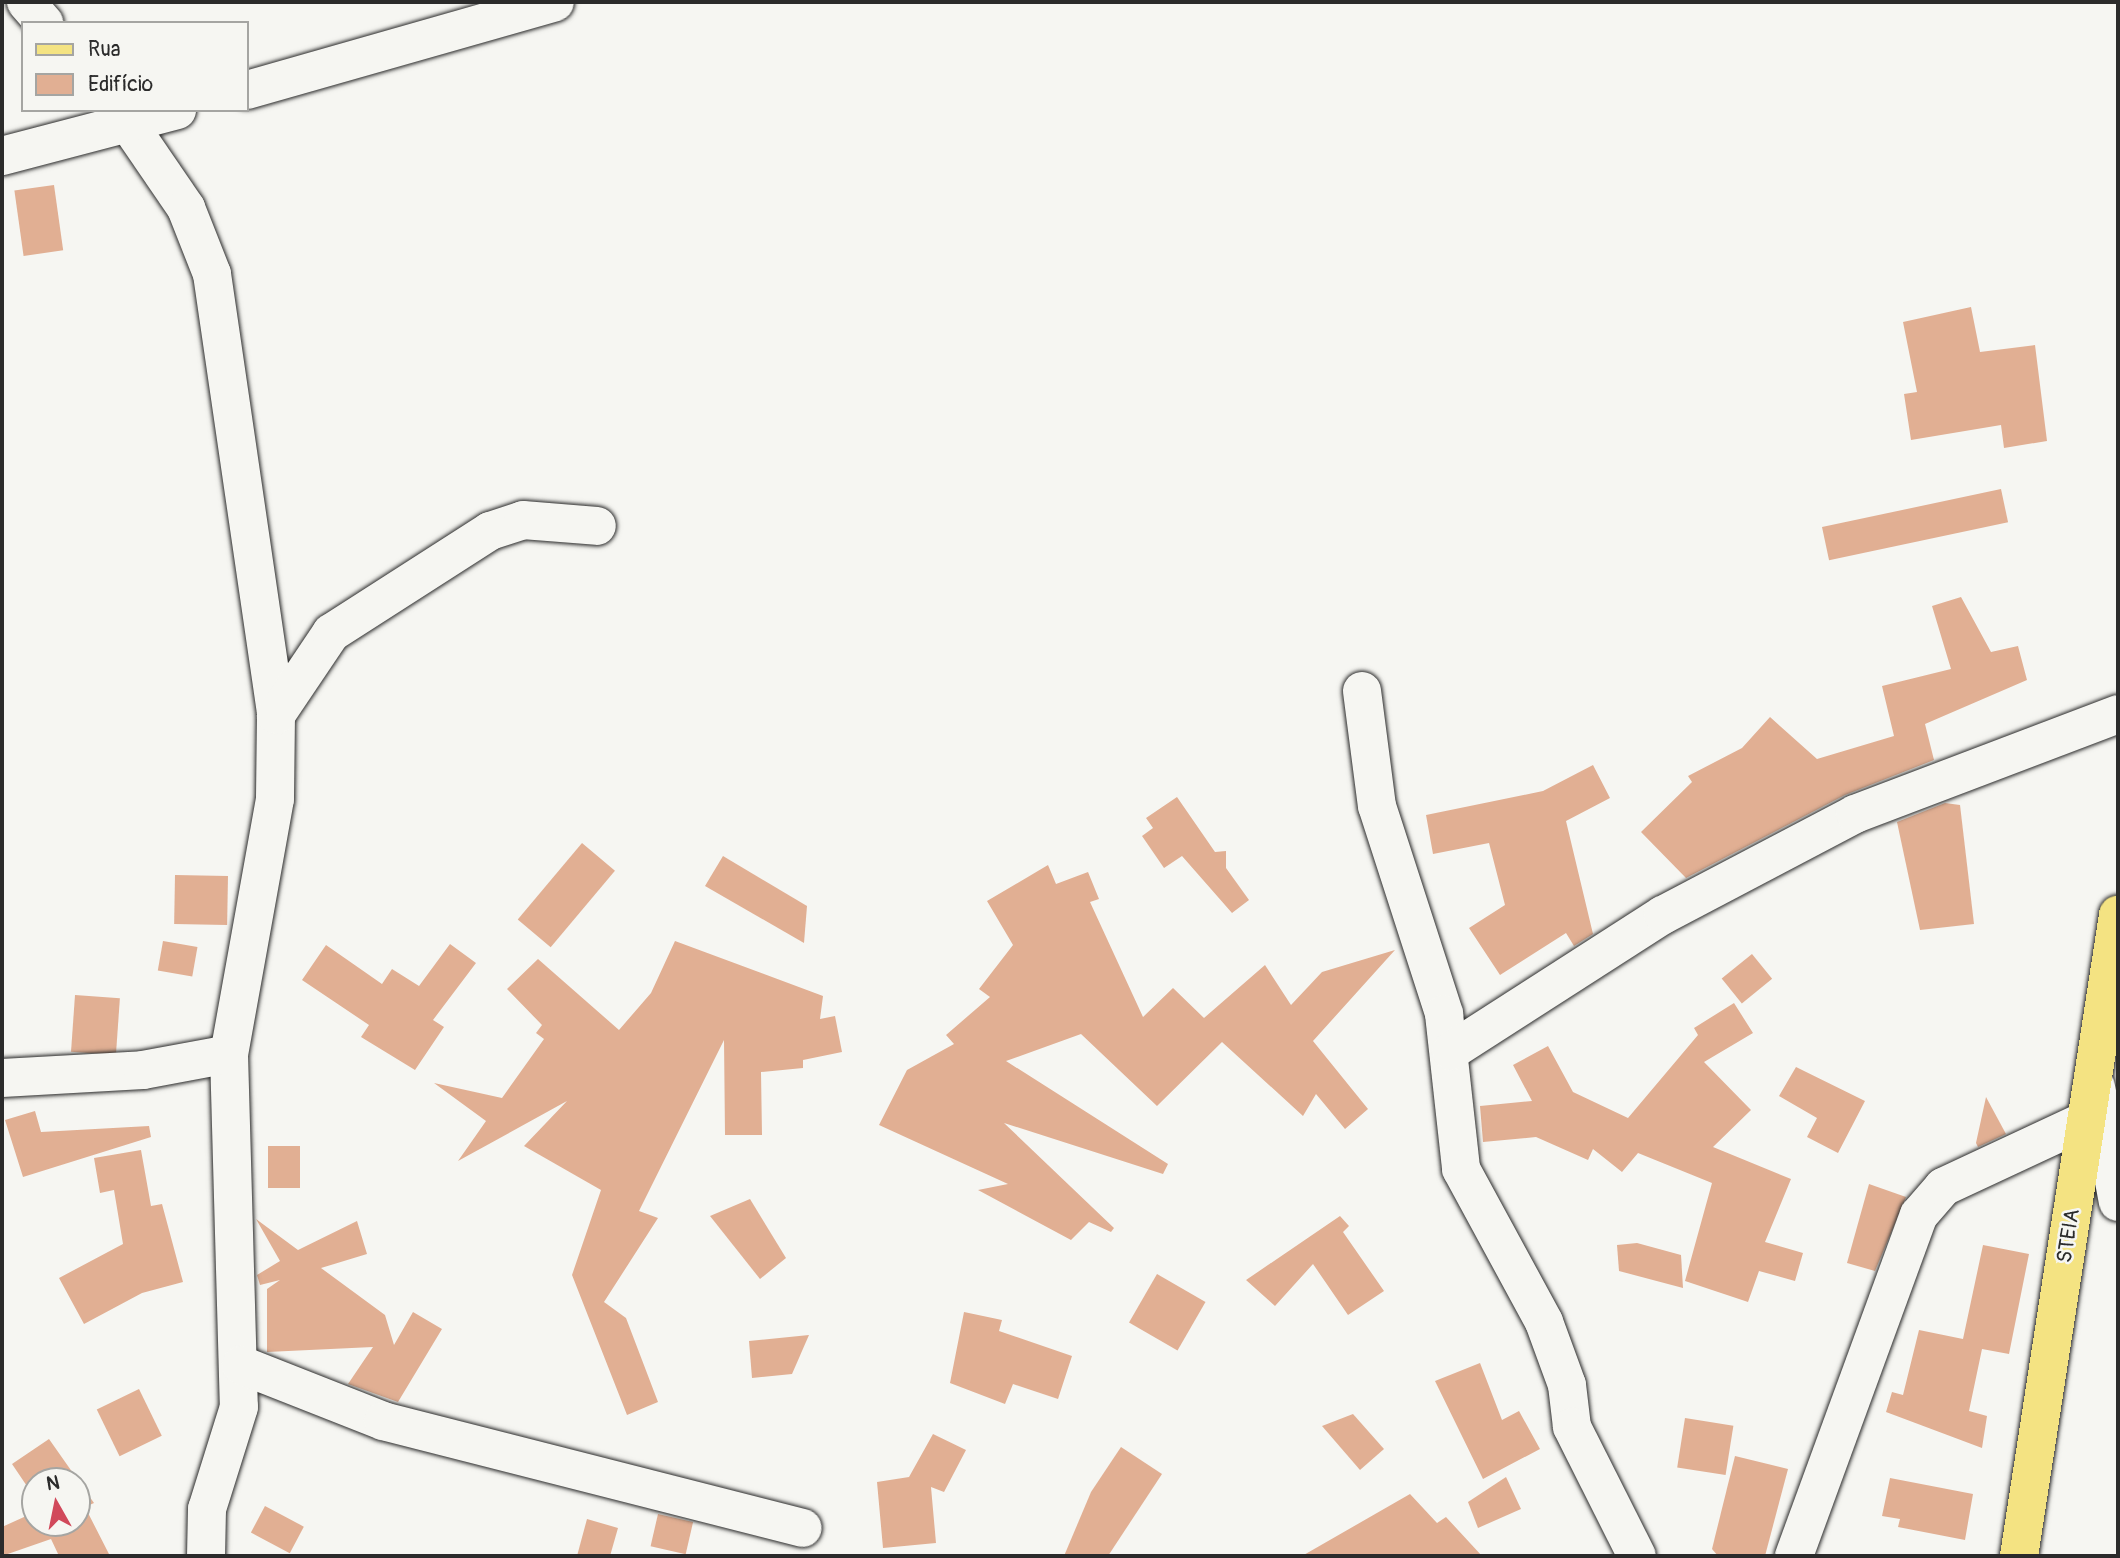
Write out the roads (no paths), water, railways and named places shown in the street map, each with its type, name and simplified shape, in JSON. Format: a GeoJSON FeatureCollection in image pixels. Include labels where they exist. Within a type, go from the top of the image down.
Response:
{"type":"FeatureCollection","features":[{"type":"Feature","properties":{"kind":"main road","name":"STEIA"},"geometry":{"type":"LineString","coordinates":[[2019,1556],[2118,915]]}},
{"type":"Feature","properties":{"kind":"street"},"geometry":{"type":"LineString","coordinates":[[26,2],[42,21]]}},
{"type":"Feature","properties":{"kind":"street"},"geometry":{"type":"LineString","coordinates":[[248,90],[555,2]]}},
{"type":"Feature","properties":{"kind":"street"},"geometry":{"type":"LineString","coordinates":[[2,156],[125,117],[162,112]]}},
{"type":"Feature","properties":{"kind":"street"},"geometry":{"type":"LineString","coordinates":[[125,117],[186,208],[212,274],[276,715],[275,799],[229,1054],[241,1365],[239,1407],[207,1509],[206,1556]]}},
{"type":"Feature","properties":{"kind":"street"},"geometry":{"type":"LineString","coordinates":[[276,715],[331,633],[490,531],[523,520],[597,526]]}},
{"type":"Feature","properties":{"kind":"street"},"geometry":{"type":"LineString","coordinates":[[1362,691],[1377,806],[1407,885],[1451,1051],[1461,1169],[1544,1322],[1566,1385],[1572,1427],[1637,1556]]}},
{"type":"Feature","properties":{"kind":"street"},"geometry":{"type":"LineString","coordinates":[[1451,1051],[1663,915],[1855,814],[2118,714]]}},
{"type":"Feature","properties":{"kind":"street"},"geometry":{"type":"LineString","coordinates":[[2,1078],[143,1070],[229,1054]]}},
{"type":"Feature","properties":{"kind":"street"},"geometry":{"type":"LineString","coordinates":[[2094,1075],[2118,1202]]}},
{"type":"Feature","properties":{"kind":"street"},"geometry":{"type":"LineString","coordinates":[[1794,1556],[1919,1214],[1943,1187],[2087,1121]]}},
{"type":"Feature","properties":{"kind":"street"},"geometry":{"type":"LineString","coordinates":[[241,1365],[383,1421],[803,1528]]}}]}
